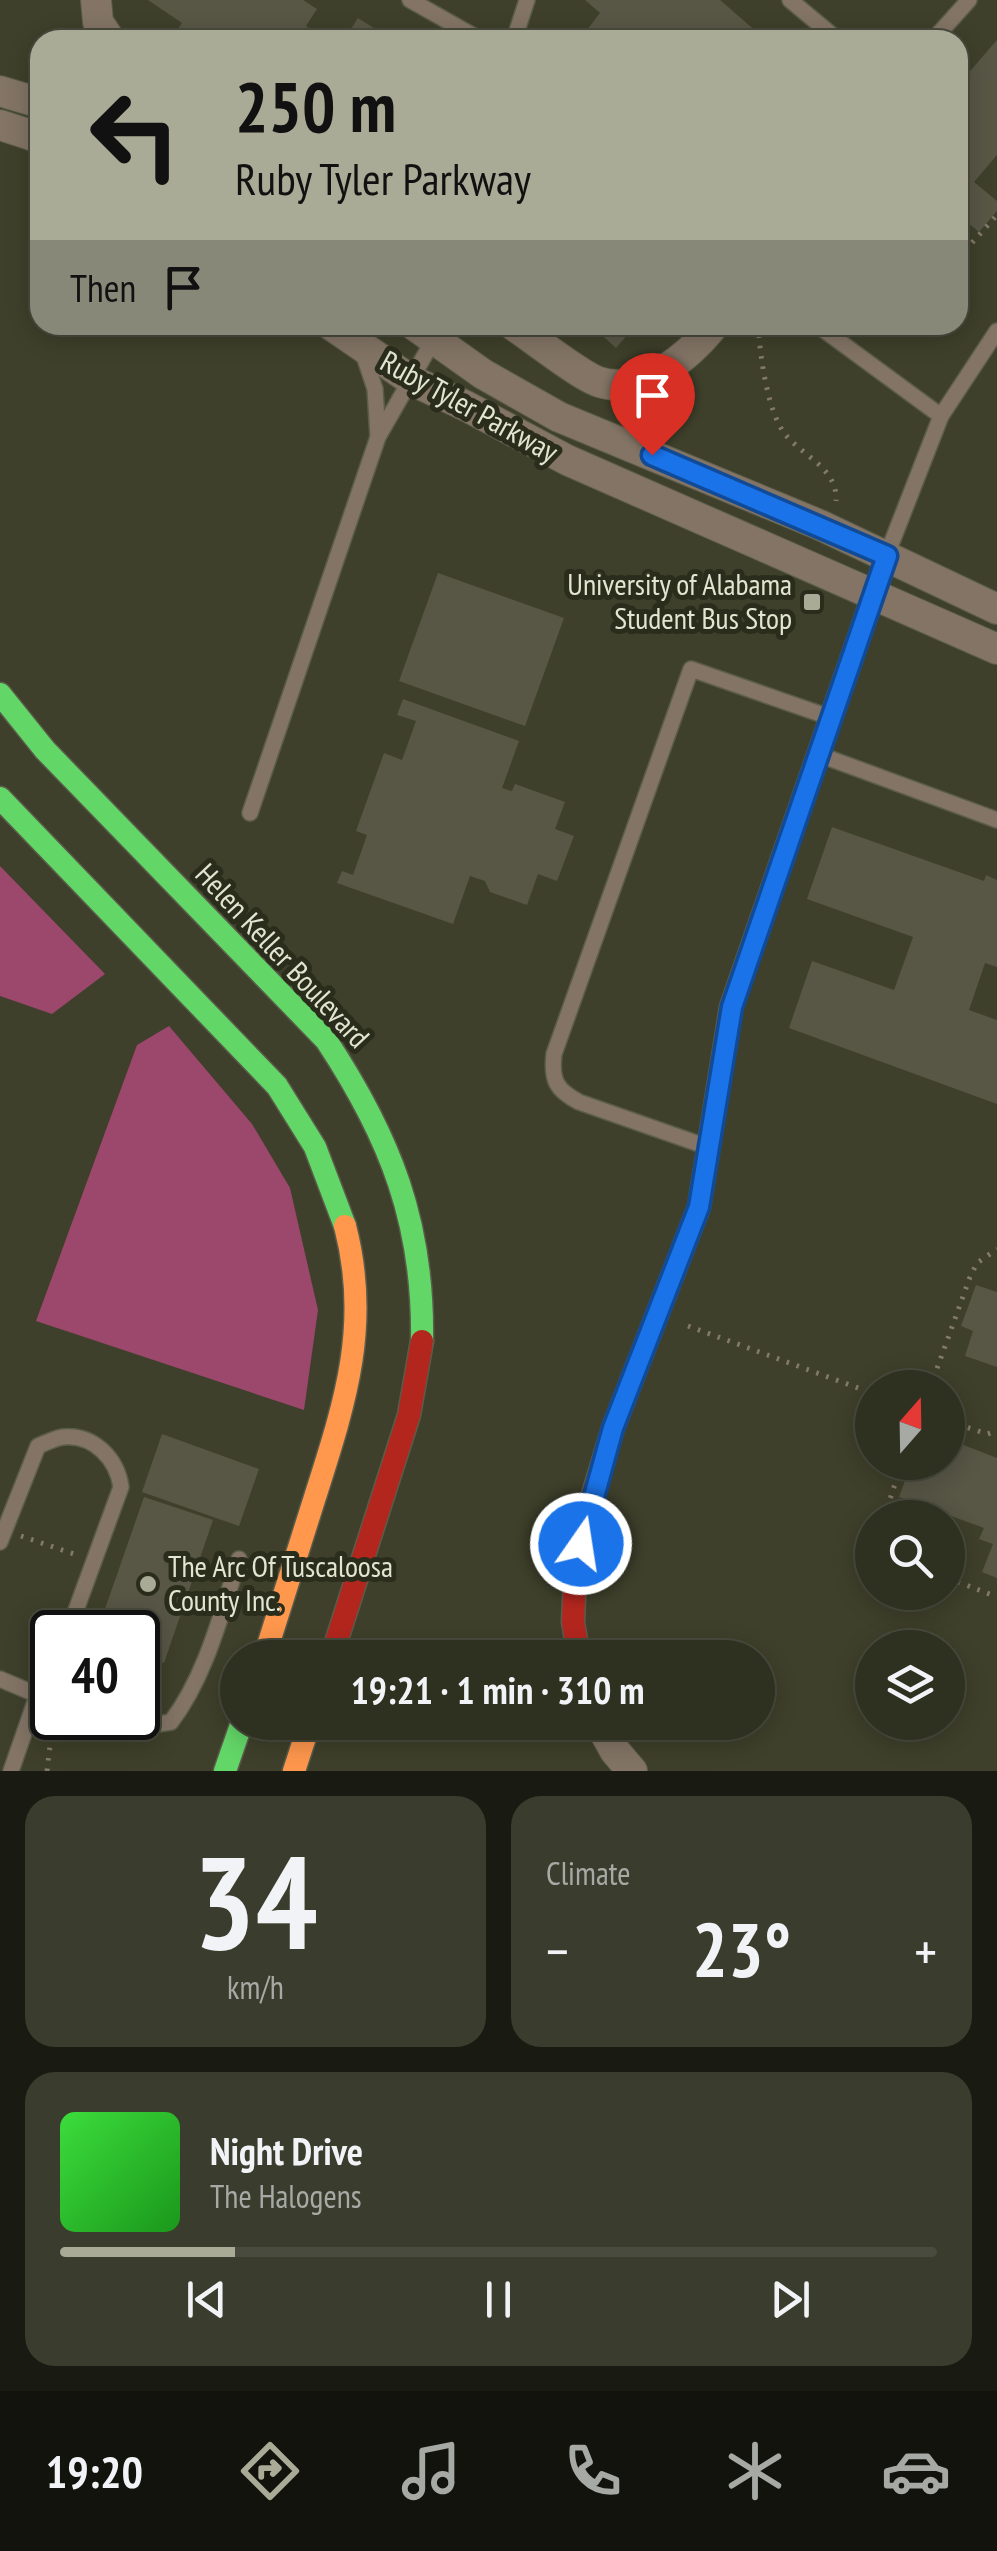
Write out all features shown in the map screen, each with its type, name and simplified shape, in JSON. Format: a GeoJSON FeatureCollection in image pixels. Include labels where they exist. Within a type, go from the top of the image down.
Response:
{"type":"FeatureCollection","features":[{"type":"Feature","properties":{"kind":"street"},"geometry":{"type":"LineString","coordinates":[[96,0],[98,22],[103,30]]}},
{"type":"Feature","properties":{"kind":"street"},"geometry":{"type":"LineString","coordinates":[[0,91],[30,100]]}},
{"type":"Feature","properties":{"kind":"street"},"geometry":{"type":"LineString","coordinates":[[0,125],[30,135]]}},
{"type":"Feature","properties":{"kind":"street","name":"Ruby Tyler Parkway"},"geometry":{"type":"LineString","coordinates":[[345,335],[411,380],[567,460],[997,649]]}},
{"type":"Feature","properties":{"kind":"street","name":"Ruby Tyler Parkway"},"geometry":{"type":"LineString","coordinates":[[428,335],[482,374],[559,417],[820,525],[997,609]]}},
{"type":"Feature","properties":{"kind":"street"},"geometry":{"type":"LineString","coordinates":[[528,335],[599,382],[632,383],[669,368],[704,335]]}},
{"type":"Feature","properties":{"kind":"street"},"geometry":{"type":"LineString","coordinates":[[576,1640],[575,1575],[588,1512],[613,1428],[699,1207],[732,1007],[887,556]]}},
{"type":"Feature","properties":{"kind":"street","name":"Helen Keller Boulevard"},"geometry":{"type":"LineString","coordinates":[[0,694],[45,750],[326,1040],[362,1094],[396,1162],[417,1246],[422,1344],[414,1398],[338,1640]]}},
{"type":"Feature","properties":{"kind":"street"},"geometry":{"type":"LineString","coordinates":[[0,798],[277,1086],[308,1129],[333,1180],[346,1224],[357,1291],[354,1353],[337,1429],[270,1640]]}},
{"type":"Feature","properties":{"kind":"street"},"geometry":{"type":"LineString","coordinates":[[225,1771],[236,1740]]}},
{"type":"Feature","properties":{"kind":"street"},"geometry":{"type":"LineString","coordinates":[[294,1771],[304,1740]]}},
{"type":"Feature","properties":{"kind":"street"},"geometry":{"type":"LineString","coordinates":[[609,1740],[632,1771]]}},
{"type":"Feature","properties":{"kind":"lane"},"geometry":{"type":"LineString","coordinates":[[410,0],[464,30]]}},
{"type":"Feature","properties":{"kind":"lane"},"geometry":{"type":"LineString","coordinates":[[517,30],[526,0]]}},
{"type":"Feature","properties":{"kind":"lane"},"geometry":{"type":"LineString","coordinates":[[790,0],[826,30]]}},
{"type":"Feature","properties":{"kind":"lane"},"geometry":{"type":"LineString","coordinates":[[942,30],[968,0]]}},
{"type":"Feature","properties":{"kind":"lane"},"geometry":{"type":"LineString","coordinates":[[887,556],[942,416],[997,332]]}},
{"type":"Feature","properties":{"kind":"lane"},"geometry":{"type":"LineString","coordinates":[[250,814],[378,437],[411,380],[423,335]]}},
{"type":"Feature","properties":{"kind":"lane"},"geometry":{"type":"LineString","coordinates":[[831,335],[942,416]]}},
{"type":"Feature","properties":{"kind":"lane"},"geometry":{"type":"LineString","coordinates":[[360,346],[375,389],[378,437]]}},
{"type":"Feature","properties":{"kind":"lane"},"geometry":{"type":"LineString","coordinates":[[711,1148],[562,1093],[551,1076],[554,1054],[691,669],[832,718]]}},
{"type":"Feature","properties":{"kind":"lane"},"geometry":{"type":"LineString","coordinates":[[819,754],[997,820]]}},
{"type":"Feature","properties":{"kind":"lane"},"geometry":{"type":"LineString","coordinates":[[2,1536],[38,1446],[63,1437],[82,1440],[109,1454],[118,1468],[121,1486],[76,1610]]}},
{"type":"Feature","properties":{"kind":"lane"},"geometry":{"type":"LineString","coordinates":[[160,1724],[171,1722],[187,1702],[239,1559]]}},
{"type":"Feature","properties":{"kind":"lane"},"geometry":{"type":"LineString","coordinates":[[0,1679],[30,1692]]}},
{"type":"Feature","properties":{"kind":"lane"},"geometry":{"type":"LineString","coordinates":[[12,1771],[30,1732]]}},
{"type":"Feature","properties":{"kind":"path"},"geometry":{"type":"LineString","coordinates":[[968,243],[997,215]]}},
{"type":"Feature","properties":{"kind":"path"},"geometry":{"type":"LineString","coordinates":[[759,335],[765,384],[783,433],[826,472],[837,488],[836,506]]}},
{"type":"Feature","properties":{"kind":"path"},"geometry":{"type":"LineString","coordinates":[[937,1370],[977,1262],[997,1249]]}},
{"type":"Feature","properties":{"kind":"path"},"geometry":{"type":"LineString","coordinates":[[657,1315],[855,1387]]}},
{"type":"Feature","properties":{"kind":"path"},"geometry":{"type":"LineString","coordinates":[[965,1427],[987,1434],[997,1431]]}},
{"type":"Feature","properties":{"kind":"path"},"geometry":{"type":"LineString","coordinates":[[2,1536],[94,1561]]}},
{"type":"Feature","properties":{"kind":"path"},"geometry":{"type":"LineString","coordinates":[[965,1585],[997,1597]]}},
{"type":"Feature","properties":{"kind":"path"},"geometry":{"type":"LineString","coordinates":[[47,1771],[52,1740]]}},
{"type":"Feature","properties":{"kind":"shaded area"},"geometry":{"type":"Polygon","coordinates":[[[0,866],[105,974],[52,1014],[0,996],[0,866]]]}},
{"type":"Feature","properties":{"kind":"shaded area"},"geometry":{"type":"Polygon","coordinates":[[[169,1026],[252,1124],[290,1188],[318,1310],[304,1410],[36,1321],[137,1045],[169,1026]]]}},
{"type":"Feature","properties":{"kind":"building"},"geometry":{"type":"Polygon","coordinates":[[[148,0],[303,0],[317,9],[306,26],[312,30],[178,30],[182,23],[148,0]]]}},
{"type":"Feature","properties":{"kind":"building"},"geometry":{"type":"Polygon","coordinates":[[[585,0],[720,0],[754,30],[587,30],[600,13],[585,0]]]}},
{"type":"Feature","properties":{"kind":"building"},"geometry":{"type":"Polygon","coordinates":[[[358,18],[377,30],[350,30],[358,18]]]}},
{"type":"Feature","properties":{"kind":"building"},"geometry":{"type":"Polygon","coordinates":[[[997,40],[997,155],[974,182],[997,201],[997,211],[979,232],[968,223],[968,73],[997,40]]]}},
{"type":"Feature","properties":{"kind":"building"},"geometry":{"type":"Polygon","coordinates":[[[602,335],[627,335],[616,348],[602,335]]]}},
{"type":"Feature","properties":{"kind":"building"},"geometry":{"type":"Polygon","coordinates":[[[438,573],[564,618],[525,726],[399,681],[438,573]]]}},
{"type":"Feature","properties":{"kind":"building"},"geometry":{"type":"Polygon","coordinates":[[[403,699],[519,741],[502,788],[512,791],[515,784],[565,802],[555,829],[574,836],[557,881],[538,874],[527,905],[490,892],[485,881],[470,876],[453,924],[337,883],[342,871],[353,875],[367,835],[356,831],[384,753],[402,760],[416,721],[397,715],[403,699]]]}},
{"type":"Feature","properties":{"kind":"building"},"geometry":{"type":"Polygon","coordinates":[[[832,827],[984,881],[986,875],[997,880],[997,967],[985,963],[969,1010],[997,1020],[997,1104],[789,1028],[812,961],[894,990],[913,937],[807,899],[832,827]]]}},
{"type":"Feature","properties":{"kind":"building"},"geometry":{"type":"Polygon","coordinates":[[[976,1285],[997,1292],[997,1367],[965,1356],[973,1331],[961,1326],[976,1285]]]}},
{"type":"Feature","properties":{"kind":"building"},"geometry":{"type":"Polygon","coordinates":[[[162,1434],[259,1469],[239,1526],[142,1492],[162,1434]]]}},
{"type":"Feature","properties":{"kind":"building"},"geometry":{"type":"Polygon","coordinates":[[[965,1446],[997,1458],[997,1578],[982,1572],[993,1544],[979,1539],[984,1528],[965,1521],[965,1500],[899,1497],[905,1480],[965,1480],[965,1446]]]}},
{"type":"Feature","properties":{"kind":"building"},"geometry":{"type":"Polygon","coordinates":[[[144,1497],[213,1520],[164,1663],[160,1662],[160,1610],[105,1610],[144,1497]]]}},
{"type":"Feature","properties":{"kind":"traffic: fast"},"geometry":{"type":"LineString","coordinates":[[766,906],[887,556]]}},
{"type":"Feature","properties":{"kind":"traffic: fast"},"geometry":{"type":"LineString","coordinates":[[0,694],[45,750],[326,1040],[368,1111],[399,1183],[417,1258],[422,1341]]}},
{"type":"Feature","properties":{"kind":"traffic: fast"},"geometry":{"type":"LineString","coordinates":[[0,798],[277,1086],[315,1147],[345,1226]]}},
{"type":"Feature","properties":{"kind":"traffic: fast"},"geometry":{"type":"LineString","coordinates":[[225,1771],[236,1740]]}},
{"type":"Feature","properties":{"kind":"traffic: slow"},"geometry":{"type":"LineString","coordinates":[[270,1640],[345,1396],[356,1297],[345,1226]]}},
{"type":"Feature","properties":{"kind":"traffic: slow"},"geometry":{"type":"LineString","coordinates":[[294,1771],[304,1740]]}},
{"type":"Feature","properties":{"kind":"traffic: jam"},"geometry":{"type":"LineString","coordinates":[[576,1640],[575,1575],[588,1511],[613,1428],[699,1207],[731,1007],[766,906]]}},
{"type":"Feature","properties":{"kind":"traffic: jam"},"geometry":{"type":"LineString","coordinates":[[337,1640],[409,1415],[422,1341]]}},
{"type":"Feature","properties":{"kind":"place","name":"University of Alabama Student Bus Stop"},"geometry":{"type":"Point","coordinates":[812,602]}},
{"type":"Feature","properties":{"kind":"place","name":"The Arc Of Tuscaloosa County Inc."},"geometry":{"type":"Point","coordinates":[148,1584]}},
{"type":"Feature","properties":{"kind":"route"},"geometry":{"type":"LineString","coordinates":[[581,1544],[613,1428],[699,1207],[732,1007],[887,556],[652,455]]}}]}
